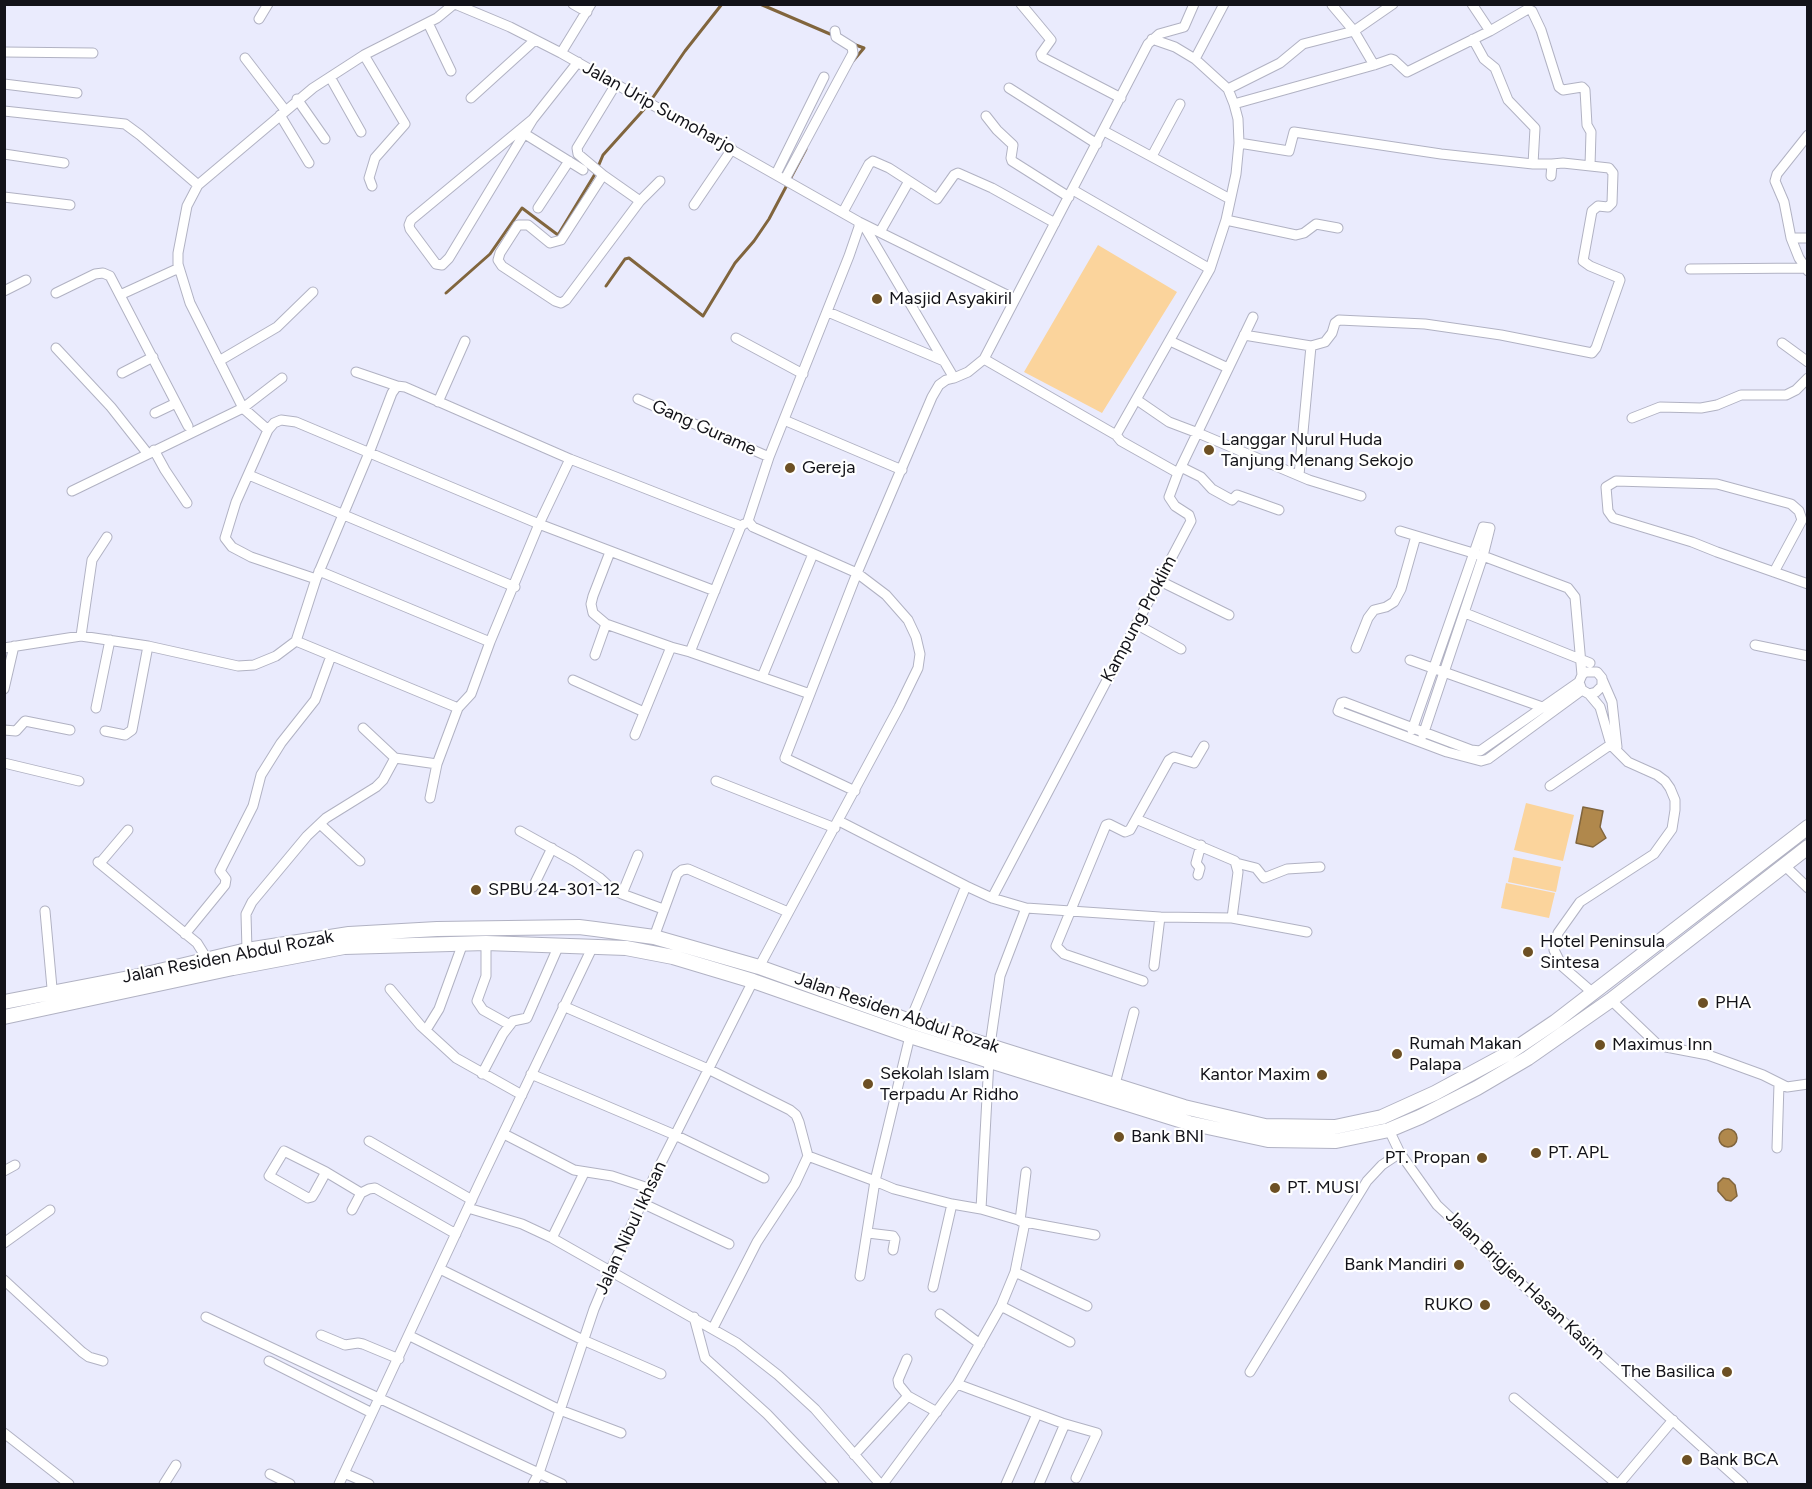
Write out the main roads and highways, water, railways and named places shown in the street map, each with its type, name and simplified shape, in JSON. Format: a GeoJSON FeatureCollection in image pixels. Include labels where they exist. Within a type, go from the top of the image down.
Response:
{"type":"FeatureCollection","features":[{"type":"Feature","properties":{"kind":"highway","name":"Jalan Residen Abdul Rozak"},"geometry":{"type":"LineString","coordinates":[[4,1017],[51,999],[207,959],[349,933],[579,927],[654,937],[759,967],[910,1021],[1184,1107],[1265,1126],[1335,1127],[1382,1117],[1435,1093],[1509,1053],[1555,1022],[1808,827]]}},
{"type":"Feature","properties":{"kind":"highway","name":"Jalan Residen Abdul Rozak"},"geometry":{"type":"LineString","coordinates":[[4,1002],[51,999],[321,951],[362,946],[486,943],[593,946],[651,952],[753,981],[910,1036],[1189,1123],[1258,1139],[1336,1141],[1389,1130],[1477,1088],[1527,1058],[1611,1000],[1783,864],[1808,847]]}},
{"type":"Feature","properties":{"kind":"highway","name":"Jalan Brigjen Hasan Kasim"},"geometry":{"type":"LineString","coordinates":[[1382,1117],[1389,1130]]}},
{"type":"Feature","properties":{"kind":"waterway"},"geometry":{"type":"LineString","coordinates":[[446,293],[490,254],[522,208],[558,235],[595,174],[603,155],[647,106],[685,51],[722,4]]}},
{"type":"Feature","properties":{"kind":"waterway"},"geometry":{"type":"LineString","coordinates":[[760,4],[830,34]]}},
{"type":"Feature","properties":{"kind":"waterway"},"geometry":{"type":"LineString","coordinates":[[853,44],[864,48],[853,61]]}},
{"type":"Feature","properties":{"kind":"waterway"},"geometry":{"type":"LineString","coordinates":[[606,286],[625,259],[629,258],[703,316],[735,263],[769,219],[806,149]]}},
{"type":"Feature","properties":{"kind":"place","name":"Masjid Asyakiril"},"geometry":{"type":"Point","coordinates":[877,299]}},
{"type":"Feature","properties":{"kind":"place","name":"Langgar Nurul Huda Tanjung Menang Sekojo"},"geometry":{"type":"Point","coordinates":[1209,450]}},
{"type":"Feature","properties":{"kind":"place","name":"Gereja"},"geometry":{"type":"Point","coordinates":[790,468]}},
{"type":"Feature","properties":{"kind":"place","name":"SPBU 24-301-12"},"geometry":{"type":"Point","coordinates":[476,890]}},
{"type":"Feature","properties":{"kind":"place","name":"Hotel Peninsula Sintesa"},"geometry":{"type":"Point","coordinates":[1528,952]}},
{"type":"Feature","properties":{"kind":"place","name":"PHA"},"geometry":{"type":"Point","coordinates":[1703,1003]}},
{"type":"Feature","properties":{"kind":"place","name":"Maximus Inn"},"geometry":{"type":"Point","coordinates":[1600,1045]}},
{"type":"Feature","properties":{"kind":"place","name":"Rumah Makan Palapa"},"geometry":{"type":"Point","coordinates":[1397,1054]}},
{"type":"Feature","properties":{"kind":"place","name":"Kantor Maxim"},"geometry":{"type":"Point","coordinates":[1322,1075]}},
{"type":"Feature","properties":{"kind":"place","name":"Sekolah Islam Terpadu Ar Ridho"},"geometry":{"type":"Point","coordinates":[868,1084]}},
{"type":"Feature","properties":{"kind":"place","name":"Bank BNI"},"geometry":{"type":"Point","coordinates":[1119,1137]}},
{"type":"Feature","properties":{"kind":"place","name":"PT. APL"},"geometry":{"type":"Point","coordinates":[1536,1153]}},
{"type":"Feature","properties":{"kind":"place","name":"PT. Propan"},"geometry":{"type":"Point","coordinates":[1482,1158]}},
{"type":"Feature","properties":{"kind":"place","name":"PT. MUSI"},"geometry":{"type":"Point","coordinates":[1275,1188]}},
{"type":"Feature","properties":{"kind":"place","name":"Bank Mandiri"},"geometry":{"type":"Point","coordinates":[1459,1265]}},
{"type":"Feature","properties":{"kind":"place","name":"RUKO"},"geometry":{"type":"Point","coordinates":[1485,1305]}},
{"type":"Feature","properties":{"kind":"place","name":"The Basilica"},"geometry":{"type":"Point","coordinates":[1727,1372]}},
{"type":"Feature","properties":{"kind":"place","name":"Bank BCA"},"geometry":{"type":"Point","coordinates":[1687,1460]}}]}
